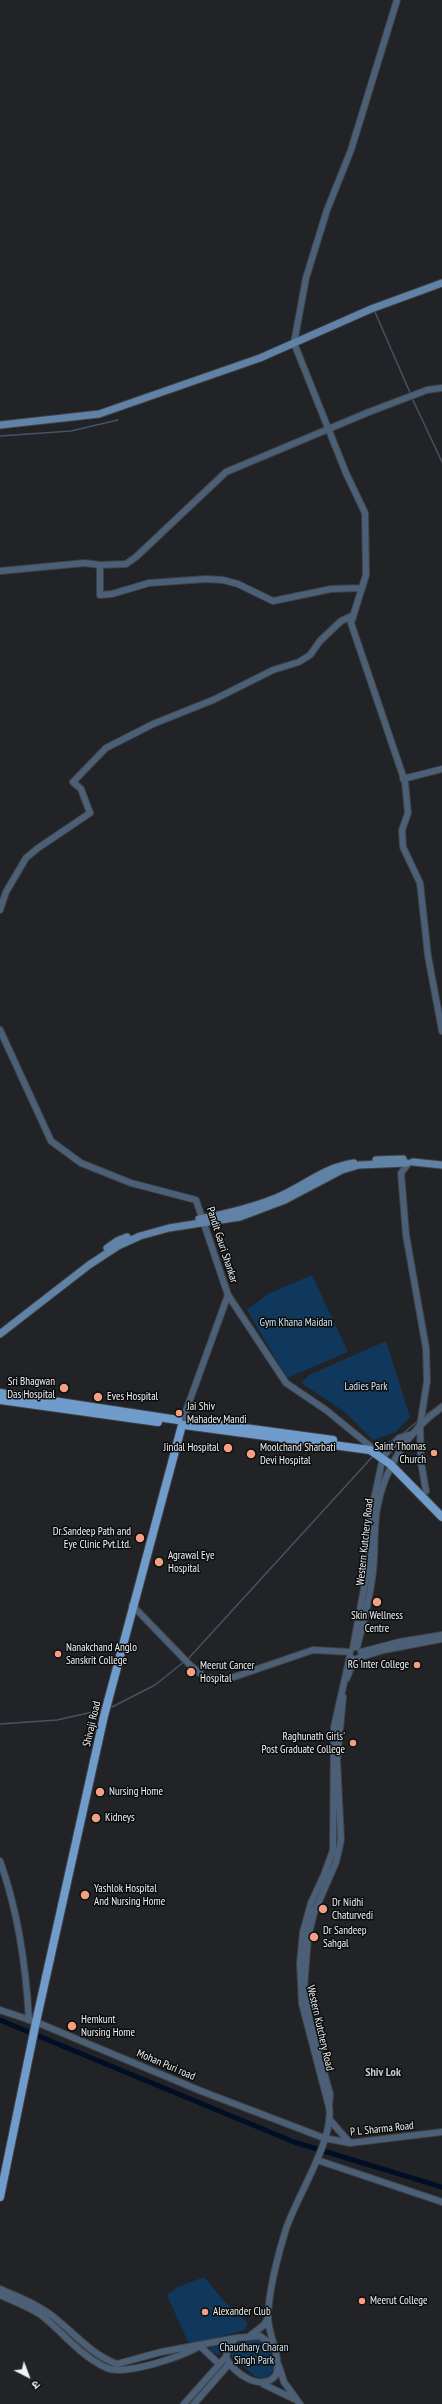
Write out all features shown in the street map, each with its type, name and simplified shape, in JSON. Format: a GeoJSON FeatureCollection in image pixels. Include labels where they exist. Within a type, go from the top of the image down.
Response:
{"type":"FeatureCollection","features":[{"type":"Feature","properties":{"kind":"main road"},"geometry":{"type":"LineString","coordinates":[[0,425],[99,414],[260,358],[371,308],[442,282]]}},
{"type":"Feature","properties":{"kind":"main road"},"geometry":{"type":"LineString","coordinates":[[0,1329],[117,1241],[162,1226],[229,1217],[285,1200],[342,1170],[359,1165],[409,1162],[442,1165]]}},
{"type":"Feature","properties":{"kind":"main road"},"geometry":{"type":"LineString","coordinates":[[0,1334],[89,1265],[118,1246],[140,1236],[204,1220]]}},
{"type":"Feature","properties":{"kind":"main road"},"geometry":{"type":"LineString","coordinates":[[0,1393],[181,1423]]}},
{"type":"Feature","properties":{"kind":"main road"},"geometry":{"type":"LineString","coordinates":[[0,1400],[181,1423],[235,1425],[377,1452],[392,1462],[426,1492],[442,1510]]}},
{"type":"Feature","properties":{"kind":"main road","name":"Shivaji Road"},"geometry":{"type":"LineString","coordinates":[[23,2080],[33,2024],[104,1716],[181,1423]]}},
{"type":"Feature","properties":{"kind":"main road"},"geometry":{"type":"LineString","coordinates":[[392,1462],[442,1517]]}},
{"type":"Feature","properties":{"kind":"main road"},"geometry":{"type":"LineString","coordinates":[[0,2177],[23,2080]]}},
{"type":"Feature","properties":{"kind":"main road"},"geometry":{"type":"LineString","coordinates":[[0,2197],[23,2080]]}},
{"type":"Feature","properties":{"kind":"street"},"geometry":{"type":"LineString","coordinates":[[397,0],[351,150],[324,216],[306,278],[294,343],[346,473],[366,513],[366,575],[351,623],[403,779],[408,812],[402,830],[403,847],[420,883],[428,956],[442,1031]]}},
{"type":"Feature","properties":{"kind":"street"},"geometry":{"type":"LineString","coordinates":[[0,571],[85,564],[126,564],[136,557],[226,472],[329,428],[427,390],[442,388]]}},
{"type":"Feature","properties":{"kind":"street"},"geometry":{"type":"LineString","coordinates":[[100,565],[100,595],[112,594],[149,583],[206,579],[223,580],[238,584],[273,601],[331,589],[361,588]]}},
{"type":"Feature","properties":{"kind":"street"},"geometry":{"type":"LineString","coordinates":[[0,910],[6,892],[26,858],[38,848],[90,813],[81,789],[73,782],[106,748],[152,724],[213,700],[273,670],[298,662],[310,655],[320,641],[341,621],[352,616]]}},
{"type":"Feature","properties":{"kind":"street"},"geometry":{"type":"LineString","coordinates":[[403,779],[442,769]]}},
{"type":"Feature","properties":{"kind":"street","name":"Pandit Gauri Shankar"},"geometry":{"type":"LineString","coordinates":[[0,1030],[51,1141],[81,1164],[131,1184],[196,1200],[228,1295],[286,1383],[326,1410],[377,1452]]}},
{"type":"Feature","properties":{"kind":"street"},"geometry":{"type":"LineString","coordinates":[[409,1162],[401,1173],[406,1235],[426,1348],[427,1381],[420,1426],[421,1462],[426,1492]]}},
{"type":"Feature","properties":{"kind":"street"},"geometry":{"type":"LineString","coordinates":[[181,1423],[228,1295]]}},
{"type":"Feature","properties":{"kind":"street","name":"Western Kutchery Road"},"geometry":{"type":"LineString","coordinates":[[272,2345],[268,2318],[272,2290],[286,2229],[318,2157],[329,2119],[329,2107],[302,2004],[300,1963],[303,1932],[311,1903],[324,1875],[332,1850],[334,1727],[339,1697],[355,1653],[373,1578],[376,1510],[392,1462],[412,1434],[442,1407]]}},
{"type":"Feature","properties":{"kind":"street"},"geometry":{"type":"LineString","coordinates":[[355,1653],[367,1572],[377,1452],[399,1438],[412,1434]]}},
{"type":"Feature","properties":{"kind":"street"},"geometry":{"type":"LineString","coordinates":[[133,1606],[190,1664],[206,1678],[231,1678],[313,1650],[355,1653],[384,1650],[442,1640]]}},
{"type":"Feature","properties":{"kind":"street"},"geometry":{"type":"LineString","coordinates":[[355,1653],[442,1635]]}},
{"type":"Feature","properties":{"kind":"street"},"geometry":{"type":"LineString","coordinates":[[0,1861],[7,1882],[21,1947],[33,2024]]}},
{"type":"Feature","properties":{"kind":"street","name":"Mohan Puri road"},"geometry":{"type":"LineString","coordinates":[[0,2010],[201,2091],[324,2138]]}},
{"type":"Feature","properties":{"kind":"street"},"geometry":{"type":"LineString","coordinates":[[329,2119],[350,2143]]}},
{"type":"Feature","properties":{"kind":"street","name":"P L Sharma Road"},"geometry":{"type":"LineString","coordinates":[[324,2138],[350,2143],[442,2132]]}},
{"type":"Feature","properties":{"kind":"street"},"geometry":{"type":"LineString","coordinates":[[318,2157],[442,2202]]}},
{"type":"Feature","properties":{"kind":"street"},"geometry":{"type":"LineString","coordinates":[[0,2289],[27,2300],[54,2317],[92,2351],[117,2364],[169,2351],[236,2338],[250,2336],[265,2337],[272,2345],[284,2382],[297,2402]]}},
{"type":"Feature","properties":{"kind":"street"},"geometry":{"type":"LineString","coordinates":[[0,2295],[40,2314],[83,2353],[109,2369],[129,2370],[185,2354],[200,2346]]}},
{"type":"Feature","properties":{"kind":"street"},"geometry":{"type":"LineString","coordinates":[[250,2336],[264,2325],[268,2318]]}},
{"type":"Feature","properties":{"kind":"street"},"geometry":{"type":"LineString","coordinates":[[184,2404],[226,2357],[228,2347],[236,2338]]}},
{"type":"Feature","properties":{"kind":"street"},"geometry":{"type":"LineString","coordinates":[[200,2346],[219,2364]]}},
{"type":"Feature","properties":{"kind":"street"},"geometry":{"type":"LineString","coordinates":[[226,2357],[229,2364],[246,2377],[297,2402]]}},
{"type":"Feature","properties":{"kind":"street"},"geometry":{"type":"LineString","coordinates":[[260,2383],[267,2382],[274,2378],[277,2372],[278,2363]]}},
{"type":"Feature","properties":{"kind":"street"},"geometry":{"type":"LineString","coordinates":[[194,2404],[229,2364]]}},
{"type":"Feature","properties":{"kind":"green space","name":"Gym Khana Maidan"},"geometry":{"type":"Polygon","coordinates":[[[312,1275],[348,1352],[287,1378],[247,1310],[268,1294],[312,1275]]]}},
{"type":"Feature","properties":{"kind":"green space","name":"Ladies Park"},"geometry":{"type":"Polygon","coordinates":[[[386,1341],[410,1417],[396,1432],[373,1440],[345,1412],[301,1383],[309,1375],[386,1341]]]}},
{"type":"Feature","properties":{"kind":"green space","name":"Alexander Club"},"geometry":{"type":"Polygon","coordinates":[[[204,2277],[224,2301],[248,2323],[245,2330],[196,2343],[188,2342],[167,2295],[178,2287],[204,2277]]]}},
{"type":"Feature","properties":{"kind":"green space","name":"Chaudhary Charan Singh Park"},"geometry":{"type":"Polygon","coordinates":[[[258,2338],[266,2344],[272,2352],[275,2361],[273,2372],[264,2379],[255,2376],[232,2357],[231,2350],[236,2343],[258,2338]]]}},
{"type":"Feature","properties":{"kind":"green space"},"geometry":{"type":"Polygon","coordinates":[[[230,2340],[219,2354],[216,2354],[210,2349],[211,2346],[230,2340]]]}},
{"type":"Feature","properties":{"kind":"waterway"},"geometry":{"type":"LineString","coordinates":[[375,312],[411,395]]}},
{"type":"Feature","properties":{"kind":"waterway"},"geometry":{"type":"LineString","coordinates":[[412,398],[442,462]]}},
{"type":"Feature","properties":{"kind":"waterway"},"geometry":{"type":"LineString","coordinates":[[0,436],[71,431],[118,420]]}},
{"type":"Feature","properties":{"kind":"waterway"},"geometry":{"type":"LineString","coordinates":[[424,1416],[442,1403]]}},
{"type":"Feature","properties":{"kind":"waterway"},"geometry":{"type":"LineString","coordinates":[[401,1435],[418,1421]]}},
{"type":"Feature","properties":{"kind":"waterway"},"geometry":{"type":"LineString","coordinates":[[378,1451],[394,1439]]}},
{"type":"Feature","properties":{"kind":"waterway"},"geometry":{"type":"LineString","coordinates":[[188,1659],[374,1455]]}},
{"type":"Feature","properties":{"kind":"waterway"},"geometry":{"type":"LineString","coordinates":[[112,1707],[155,1685],[185,1661]]}},
{"type":"Feature","properties":{"kind":"waterway"},"geometry":{"type":"LineString","coordinates":[[0,1724],[57,1720],[97,1711]]}},
{"type":"Feature","properties":{"kind":"waterway"},"geometry":{"type":"LineString","coordinates":[[0,2020],[294,2142],[442,2187]]}},
{"type":"Feature","properties":{"kind":"place","name":"Sri Bhagwan Das Hospital"},"geometry":{"type":"Point","coordinates":[64,1388]}},
{"type":"Feature","properties":{"kind":"place","name":"Eves Hospital"},"geometry":{"type":"Point","coordinates":[98,1397]}},
{"type":"Feature","properties":{"kind":"place","name":"Jai Shiv Mahadev Mandi"},"geometry":{"type":"Point","coordinates":[179,1413]}},
{"type":"Feature","properties":{"kind":"place","name":"Jindal Hospital"},"geometry":{"type":"Point","coordinates":[228,1448]}},
{"type":"Feature","properties":{"kind":"place","name":"Saint Thomas Church"},"geometry":{"type":"Point","coordinates":[434,1453]}},
{"type":"Feature","properties":{"kind":"place","name":"Moolchand Sharbati Devi Hospital"},"geometry":{"type":"Point","coordinates":[251,1454]}},
{"type":"Feature","properties":{"kind":"place","name":"Dr.Sandeep Path and Eye Clinic Pvt.Ltd."},"geometry":{"type":"Point","coordinates":[140,1538]}},
{"type":"Feature","properties":{"kind":"place","name":"Agrawal Eye Hospital"},"geometry":{"type":"Point","coordinates":[159,1562]}},
{"type":"Feature","properties":{"kind":"place","name":"Skin Wellness Centre"},"geometry":{"type":"Point","coordinates":[377,1602]}},
{"type":"Feature","properties":{"kind":"place","name":"Nanakchand Anglo Sanskrit College"},"geometry":{"type":"Point","coordinates":[58,1654]}},
{"type":"Feature","properties":{"kind":"place","name":"RG Inter College"},"geometry":{"type":"Point","coordinates":[417,1665]}},
{"type":"Feature","properties":{"kind":"place","name":"Meerut Cancer Hospital"},"geometry":{"type":"Point","coordinates":[191,1672]}},
{"type":"Feature","properties":{"kind":"place","name":"Raghunath Girls' Post Graduate College"},"geometry":{"type":"Point","coordinates":[353,1743]}},
{"type":"Feature","properties":{"kind":"place","name":"Nursing Home"},"geometry":{"type":"Point","coordinates":[100,1792]}},
{"type":"Feature","properties":{"kind":"place","name":"Kidneys"},"geometry":{"type":"Point","coordinates":[96,1818]}},
{"type":"Feature","properties":{"kind":"place","name":"Yashlok Hospital And Nursing Home"},"geometry":{"type":"Point","coordinates":[85,1895]}},
{"type":"Feature","properties":{"kind":"place","name":"Dr Nidhi Chaturvedi"},"geometry":{"type":"Point","coordinates":[323,1909]}},
{"type":"Feature","properties":{"kind":"place","name":"Dr Sandeep Sahgal"},"geometry":{"type":"Point","coordinates":[314,1937]}},
{"type":"Feature","properties":{"kind":"place","name":"Hemkunt Nursing Home"},"geometry":{"type":"Point","coordinates":[72,2026]}},
{"type":"Feature","properties":{"kind":"place","name":"Meerut College"},"geometry":{"type":"Point","coordinates":[362,2301]}},
{"type":"Feature","properties":{"kind":"place","name":"Alexander Club"},"geometry":{"type":"Point","coordinates":[205,2312]}},
{"type":"Feature","properties":{"kind":"district","name":"Shiv Lok"},"geometry":{"type":"Point","coordinates":[383,2073]}}]}
